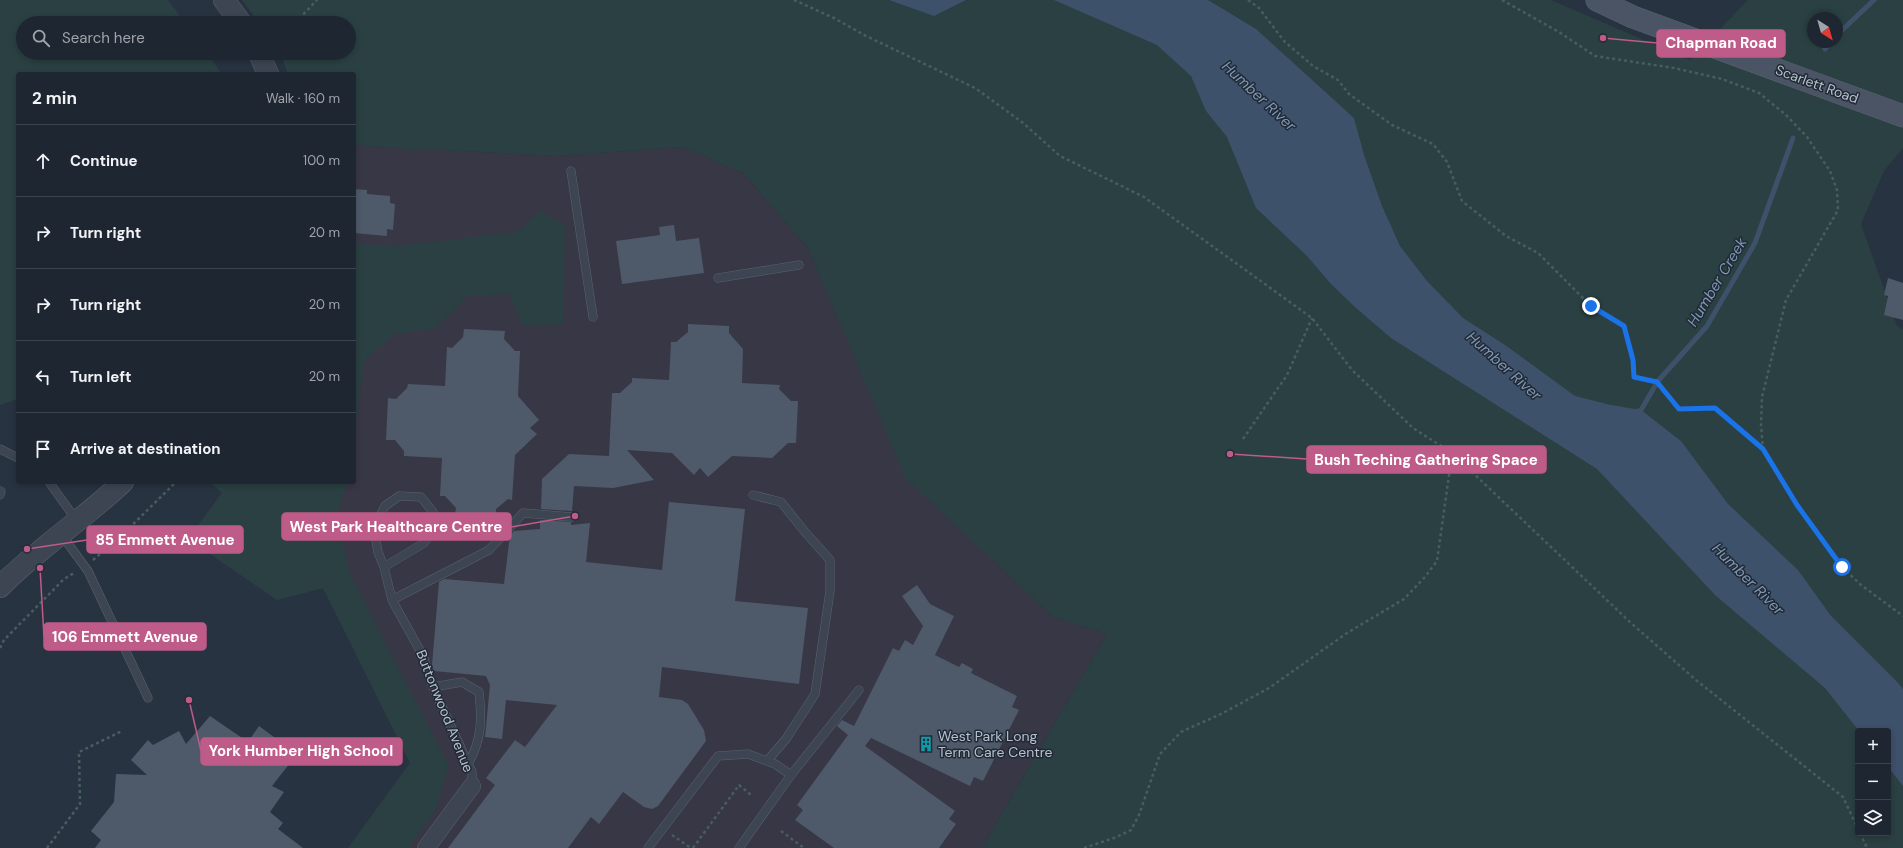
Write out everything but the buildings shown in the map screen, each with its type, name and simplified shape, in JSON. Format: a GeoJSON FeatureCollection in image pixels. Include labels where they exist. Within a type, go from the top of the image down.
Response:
{"type":"FeatureCollection","features":[{"type":"Feature","properties":{"kind":"main road","name":"Scarlett Road"},"geometry":{"type":"LineString","coordinates":[[1597,0],[1633,17],[1903,116]]}},
{"type":"Feature","properties":{"kind":"street"},"geometry":{"type":"LineString","coordinates":[[224,0],[236,16]]}},
{"type":"Feature","properties":{"kind":"street"},"geometry":{"type":"LineString","coordinates":[[262,60],[267,72]]}},
{"type":"Feature","properties":{"kind":"street"},"geometry":{"type":"LineString","coordinates":[[1,585],[121,484]]}},
{"type":"Feature","properties":{"kind":"street","name":"Buttonwood Avenue"},"geometry":{"type":"LineString","coordinates":[[426,848],[472,786]]}},
{"type":"Feature","properties":{"kind":"lane"},"geometry":{"type":"LineString","coordinates":[[571,171],[593,317]]}},
{"type":"Feature","properties":{"kind":"lane"},"geometry":{"type":"LineString","coordinates":[[718,278],[799,265]]}},
{"type":"Feature","properties":{"kind":"lane"},"geometry":{"type":"LineString","coordinates":[[0,450],[16,457]]}},
{"type":"Feature","properties":{"kind":"lane"},"geometry":{"type":"LineString","coordinates":[[50,484],[77,521]]}},
{"type":"Feature","properties":{"kind":"lane","name":"Buttonwood Avenue"},"geometry":{"type":"LineString","coordinates":[[384,567],[424,543],[433,529],[433,512],[421,497],[399,496],[385,506],[374,528],[378,552],[384,567],[392,600],[423,656],[433,687],[472,772],[472,786]]}},
{"type":"Feature","properties":{"kind":"lane"},"geometry":{"type":"LineString","coordinates":[[753,496],[781,502],[830,560],[830,590],[815,694],[786,738],[767,761]]}},
{"type":"Feature","properties":{"kind":"lane"},"geometry":{"type":"LineString","coordinates":[[392,600],[489,550],[523,513],[572,516]]}},
{"type":"Feature","properties":{"kind":"lane"},"geometry":{"type":"LineString","coordinates":[[61,534],[88,570],[148,698]]}},
{"type":"Feature","properties":{"kind":"lane"},"geometry":{"type":"LineString","coordinates":[[433,687],[462,682],[479,692],[482,718],[476,750],[468,764]]}},
{"type":"Feature","properties":{"kind":"lane"},"geometry":{"type":"LineString","coordinates":[[739,848],[791,775],[859,690]]}},
{"type":"Feature","properties":{"kind":"lane"},"geometry":{"type":"LineString","coordinates":[[648,848],[718,756],[748,754],[767,761],[791,775]]}},
{"type":"Feature","properties":{"kind":"path"},"geometry":{"type":"LineString","coordinates":[[302,16],[317,0]]}},
{"type":"Feature","properties":{"kind":"path"},"geometry":{"type":"LineString","coordinates":[[794,0],[834,18],[864,35],[975,88],[1022,122],[1060,156],[1104,176],[1144,197],[1312,318],[1352,370],[1413,428],[1452,453],[1631,623],[1696,680],[1843,797],[1855,823]]}},
{"type":"Feature","properties":{"kind":"path"},"geometry":{"type":"LineString","coordinates":[[1248,0],[1259,8],[1284,41],[1313,66],[1338,80],[1349,94],[1392,125],[1433,144],[1447,162],[1462,201],[1506,236],[1538,253],[1591,306],[1624,326],[1633,360],[1634,377],[1657,382],[1679,409],[1715,408],[1763,449],[1797,505],[1842,567],[1861,585],[1903,616]]}},
{"type":"Feature","properties":{"kind":"path"},"geometry":{"type":"LineString","coordinates":[[1502,0],[1559,32],[1595,56],[1674,68],[1722,79],[1759,93],[1786,114],[1807,136],[1830,171],[1837,190],[1838,210],[1786,300],[1762,397],[1761,425],[1763,449]]}},
{"type":"Feature","properties":{"kind":"path"},"geometry":{"type":"LineString","coordinates":[[1242,439],[1287,375],[1312,318]]}},
{"type":"Feature","properties":{"kind":"path"},"geometry":{"type":"LineString","coordinates":[[1084,848],[1114,838],[1131,830],[1139,815],[1160,754],[1181,732],[1223,713],[1268,688],[1347,633],[1404,600],[1437,561],[1452,453]]}},
{"type":"Feature","properties":{"kind":"path"},"geometry":{"type":"LineString","coordinates":[[47,848],[80,804],[79,752],[122,731]]}},
{"type":"Feature","properties":{"kind":"path"},"geometry":{"type":"LineString","coordinates":[[670,833],[692,848],[739,785],[751,794]]}},
{"type":"Feature","properties":{"kind":"path"},"geometry":{"type":"LineString","coordinates":[[781,831],[804,848]]}},
{"type":"Feature","properties":{"kind":"path"},"geometry":{"type":"LineString","coordinates":[[1861,836],[1867,848]]}},
{"type":"Feature","properties":{"kind":"shaded area"},"geometry":{"type":"Polygon","coordinates":[[[356,145],[557,156],[683,147],[743,173],[808,248],[907,479],[1053,617],[1107,634],[982,848],[348,848],[410,763],[323,588],[277,600],[188,539],[222,493],[213,484],[356,484],[356,145]]]}},
{"type":"Feature","properties":{"kind":"green space"},"geometry":{"type":"Polygon","coordinates":[[[0,0],[168,0],[180,16],[16,16],[16,60],[212,60],[221,72],[16,72],[16,400],[0,405],[0,0]]]}},
{"type":"Feature","properties":{"kind":"green space"},"geometry":{"type":"Polygon","coordinates":[[[242,0],[1551,0],[1690,60],[1748,0],[1903,0],[1903,148],[1884,171],[1861,224],[1897,326],[1903,329],[1903,848],[982,848],[1107,634],[1053,617],[906,479],[808,248],[743,173],[683,147],[557,156],[420,149],[411,151],[402,148],[356,145],[356,72],[287,72],[283,60],[356,60],[356,16],[254,16],[242,0]]]}},
{"type":"Feature","properties":{"kind":"green space"},"geometry":{"type":"Polygon","coordinates":[[[540,210],[565,226],[563,324],[523,326],[509,294],[467,296],[436,328],[395,334],[363,362],[356,426],[356,244],[397,246],[517,232],[540,210]]]}},
{"type":"Feature","properties":{"kind":"green space"},"geometry":{"type":"Polygon","coordinates":[[[213,484],[346,484],[338,511],[348,570],[448,765],[436,809],[408,848],[348,848],[410,763],[323,588],[277,600],[188,539],[222,493],[213,484]]]}},
{"type":"Feature","properties":{"kind":"water"},"geometry":{"type":"Polygon","coordinates":[[[889,0],[966,0],[934,16],[889,0]]]}},
{"type":"Feature","properties":{"kind":"water","name":"Humber River"},"geometry":{"type":"Polygon","coordinates":[[[1054,0],[1208,0],[1256,29],[1354,118],[1364,155],[1382,206],[1400,246],[1427,281],[1463,318],[1505,345],[1575,396],[1611,405],[1641,410],[1681,441],[1728,504],[1798,570],[1831,616],[1903,689],[1903,786],[1891,771],[1891,728],[1857,728],[1825,688],[1715,595],[1597,469],[1391,338],[1331,284],[1307,256],[1256,208],[1227,137],[1206,111],[1191,76],[1157,45],[1054,0]]]}},
{"type":"Feature","properties":{"kind":"waterway","name":"Humber Creek"},"geometry":{"type":"LineString","coordinates":[[1843,29],[1874,0]]}},
{"type":"Feature","properties":{"kind":"waterway","name":"Humber Creek"},"geometry":{"type":"LineString","coordinates":[[1636,412],[1641,410],[1658,381],[1707,326],[1755,243],[1793,138]]}},
{"type":"Feature","properties":{"kind":"place","name":"Chapman Road"},"geometry":{"type":"Point","coordinates":[1603,38]}},
{"type":"Feature","properties":{"kind":"place","name":"Bush Teching Gathering Space"},"geometry":{"type":"Point","coordinates":[1230,454]}},
{"type":"Feature","properties":{"kind":"place","name":"West Park Healthcare Centre"},"geometry":{"type":"Point","coordinates":[575,516]}},
{"type":"Feature","properties":{"kind":"place","name":"85 Emmett Avenue"},"geometry":{"type":"Point","coordinates":[27,549]}},
{"type":"Feature","properties":{"kind":"place","name":"106 Emmett Avenue"},"geometry":{"type":"Point","coordinates":[40,568]}},
{"type":"Feature","properties":{"kind":"place","name":"York Humber High School"},"geometry":{"type":"Point","coordinates":[189,700]}},
{"type":"Feature","properties":{"kind":"place","name":"West Park Long Term Care Centre"},"geometry":{"type":"Point","coordinates":[926,744]}},
{"type":"Feature","properties":{"kind":"route"},"geometry":{"type":"LineString","coordinates":[[1591,306],[1624,326],[1633,360],[1634,377],[1657,382],[1679,409],[1715,408],[1763,449],[1797,505],[1842,567]]}}]}
